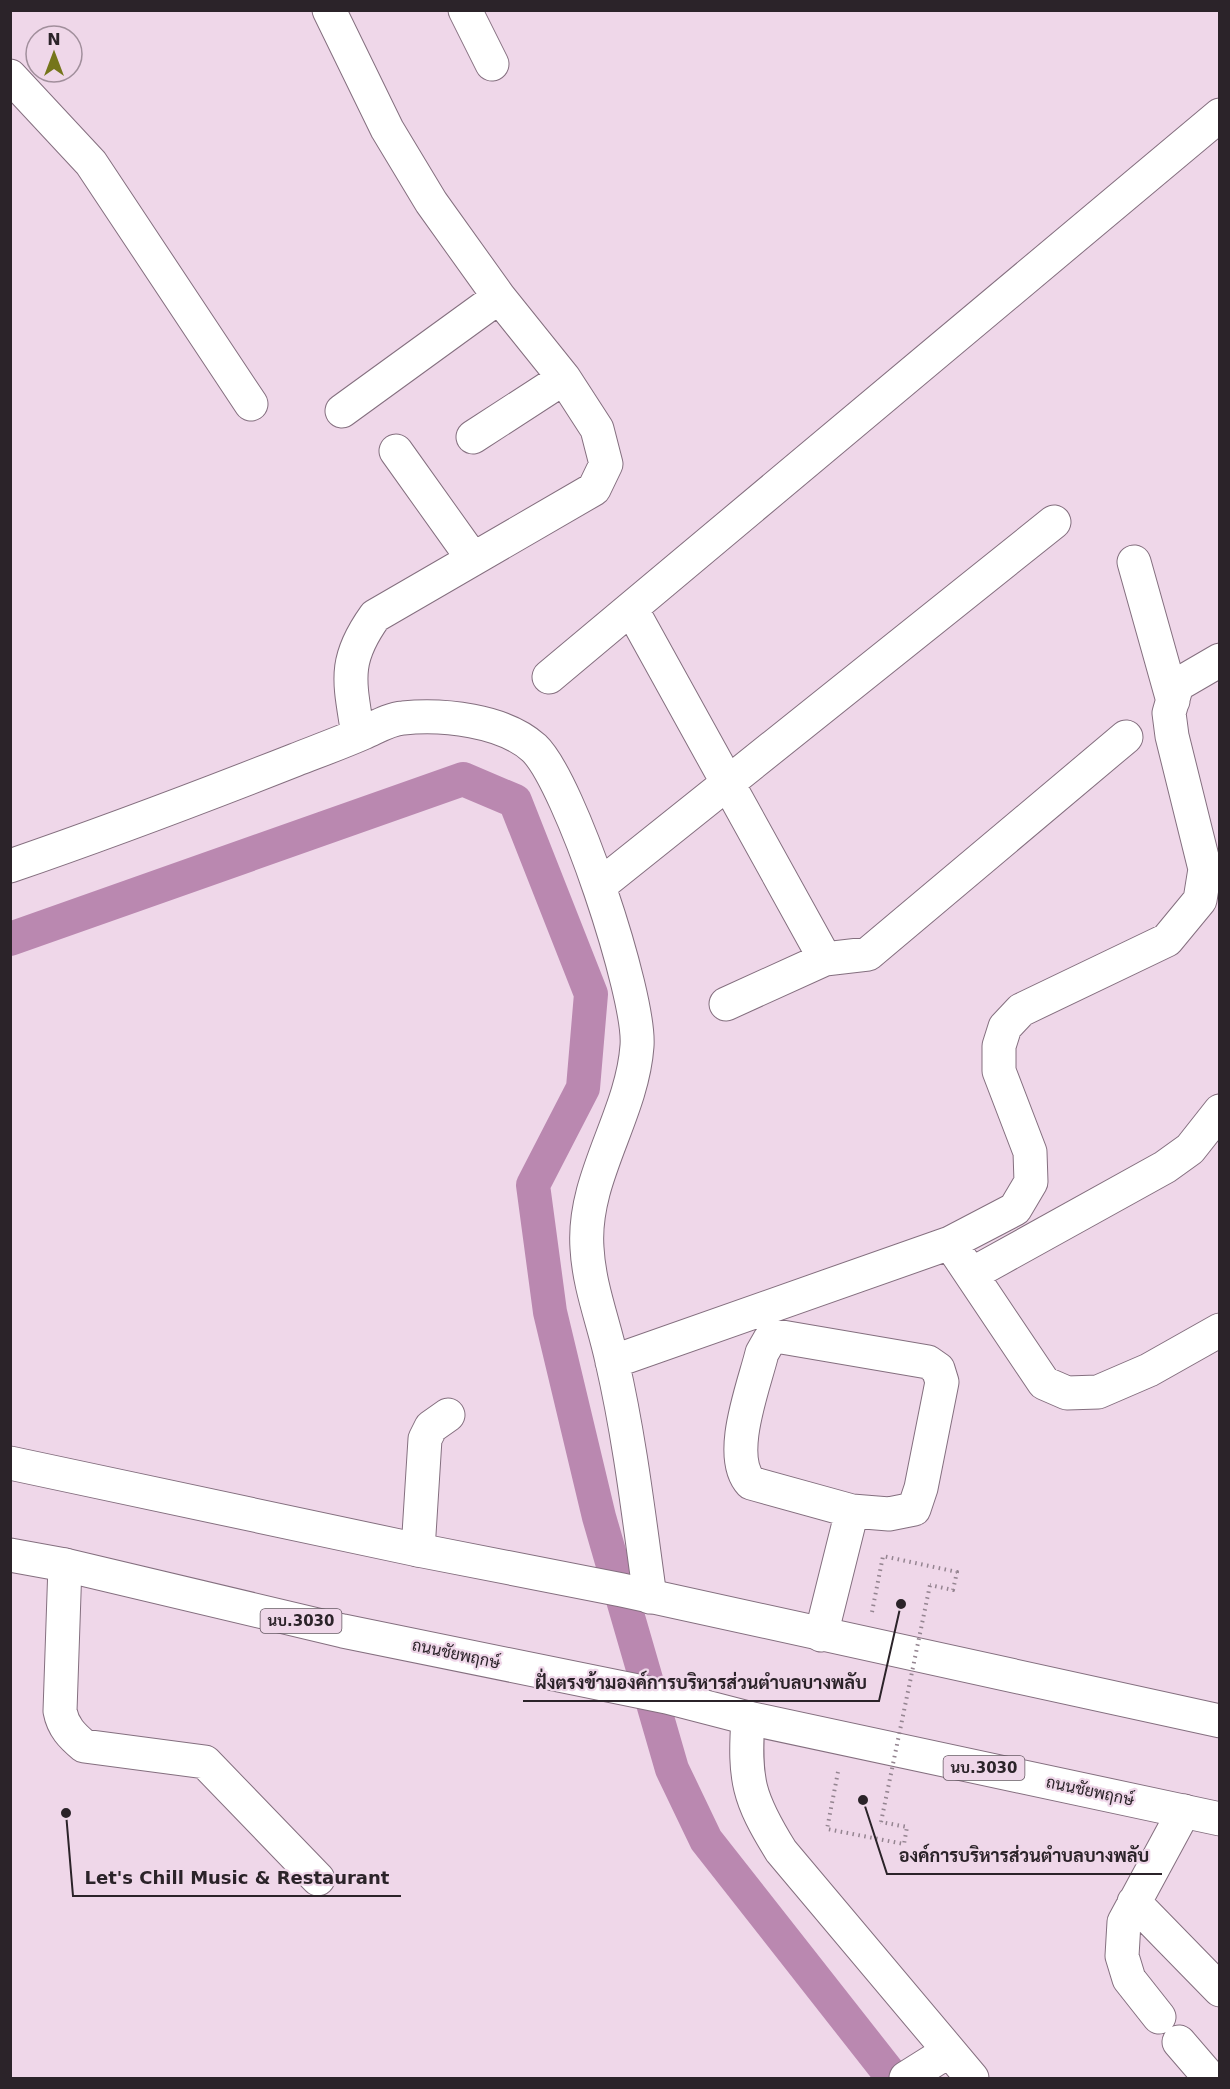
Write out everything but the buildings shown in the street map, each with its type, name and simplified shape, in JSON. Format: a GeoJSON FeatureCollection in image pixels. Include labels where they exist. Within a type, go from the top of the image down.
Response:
{"type":"FeatureCollection","features":[{"type":"Feature","properties":{"kind":"street"},"geometry":{"type":"LineString","coordinates":[[328,10],[393,138],[431,202],[499,297],[564,378],[597,429],[606,464],[594,489],[375,616],[357,641],[349,681],[358,735]]}},
{"type":"Feature","properties":{"kind":"street"},"geometry":{"type":"LineString","coordinates":[[465,10],[492,64]]}},
{"type":"Feature","properties":{"kind":"street"},"geometry":{"type":"LineString","coordinates":[[10,76],[91,163],[251,404]]}},
{"type":"Feature","properties":{"kind":"street"},"geometry":{"type":"LineString","coordinates":[[549,677],[632,610],[1220,115]]}},
{"type":"Feature","properties":{"kind":"street"},"geometry":{"type":"LineString","coordinates":[[342,411],[499,297]]}},
{"type":"Feature","properties":{"kind":"street"},"geometry":{"type":"LineString","coordinates":[[473,437],[564,378]]}},
{"type":"Feature","properties":{"kind":"street"},"geometry":{"type":"LineString","coordinates":[[396,451],[473,559]]}},
{"type":"Feature","properties":{"kind":"street"},"geometry":{"type":"LineString","coordinates":[[599,886],[1054,522]]}},
{"type":"Feature","properties":{"kind":"street"},"geometry":{"type":"LineString","coordinates":[[1134,562],[1173,701]]}},
{"type":"Feature","properties":{"kind":"street"},"geometry":{"type":"LineString","coordinates":[[632,610],[825,958]]}},
{"type":"Feature","properties":{"kind":"street"},"geometry":{"type":"LineString","coordinates":[[612,1362],[950,1243],[1016,1209],[1031,1182],[1030,1152],[999,1071],[999,1046],[1005,1027],[1021,1010],[1167,940],[1200,900],[1205,869],[1172,736],[1169,713],[1178,685],[1220,660]]}},
{"type":"Feature","properties":{"kind":"street"},"geometry":{"type":"LineString","coordinates":[[10,866],[121,828],[399,718],[449,717],[495,726],[534,748],[561,792],[599,886],[627,985],[638,1044],[626,1104],[588,1205],[586,1244],[589,1274],[612,1362],[632,1469],[636,1593]]}},
{"type":"Feature","properties":{"kind":"street"},"geometry":{"type":"LineString","coordinates":[[726,1004],[825,958],[868,954],[1126,737]]}},
{"type":"Feature","properties":{"kind":"street"},"geometry":{"type":"LineString","coordinates":[[972,1274],[1165,1167],[1190,1149],[1220,1111]]}},
{"type":"Feature","properties":{"kind":"street"},"geometry":{"type":"LineString","coordinates":[[950,1243],[1044,1383],[1067,1393],[1098,1392],[1149,1370],[1220,1330]]}},
{"type":"Feature","properties":{"kind":"street"},"geometry":{"type":"LineString","coordinates":[[776,1336],[928,1362],[938,1369],[942,1382],[921,1488],[914,1509],[889,1514],[852,1511],[751,1484],[744,1476],[741,1440],[762,1353],[770,1339],[776,1336]]}},
{"type":"Feature","properties":{"kind":"street"},"geometry":{"type":"LineString","coordinates":[[418,1550],[425,1439],[430,1426],[448,1414]]}},
{"type":"Feature","properties":{"kind":"street"},"geometry":{"type":"LineString","coordinates":[[10,1463],[418,1550],[636,1593],[1220,1721]]}},
{"type":"Feature","properties":{"kind":"street"},"geometry":{"type":"LineString","coordinates":[[821,1635],[852,1511]]}},
{"type":"Feature","properties":{"kind":"street","name":"ถนนชัยพฤกษ์"},"geometry":{"type":"LineString","coordinates":[[10,1555],[65,1565],[343,1631],[667,1697],[748,1718],[1220,1819]]}},
{"type":"Feature","properties":{"kind":"street"},"geometry":{"type":"LineString","coordinates":[[65,1565],[60,1711],[73,1737],[84,1746],[206,1762],[318,1879]]}},
{"type":"Feature","properties":{"kind":"street"},"geometry":{"type":"LineString","coordinates":[[748,1718],[745,1761],[750,1788],[759,1815],[781,1851],[972,2079]]}},
{"type":"Feature","properties":{"kind":"street"},"geometry":{"type":"LineString","coordinates":[[1184,1811],[1124,1922],[1122,1956],[1129,1979],[1210,2079]]}},
{"type":"Feature","properties":{"kind":"street"},"geometry":{"type":"LineString","coordinates":[[1134,1902],[1220,1990]]}},
{"type":"Feature","properties":{"kind":"street"},"geometry":{"type":"LineString","coordinates":[[911,2076],[949,2051]]}},
{"type":"Feature","properties":{"kind":"path"},"geometry":{"type":"LineString","coordinates":[[844,1738],[827,1829],[904,1844],[907,1827],[881,1822],[930,1585],[953,1590],[957,1572],[883,1556],[865,1644]]}},
{"type":"Feature","properties":{"kind":"waterway"},"geometry":{"type":"LineString","coordinates":[[10,939],[463,779],[515,801],[591,994],[583,1088],[533,1185],[550,1312],[599,1517],[672,1769],[706,1840],[893,2078]]}},
{"type":"Feature","properties":{"kind":"place","name":"ฝั่งตรงข้ามองค์การบริหารส่วนตำบลบางพลับ"},"geometry":{"type":"Point","coordinates":[901,1604]}},
{"type":"Feature","properties":{"kind":"place","name":"องค์การบริหารส่วนตำบลบางพลับ"},"geometry":{"type":"Point","coordinates":[863,1800]}},
{"type":"Feature","properties":{"kind":"place","name":"Let's Chill Music & Restaurant"},"geometry":{"type":"Point","coordinates":[66,1813]}}]}
